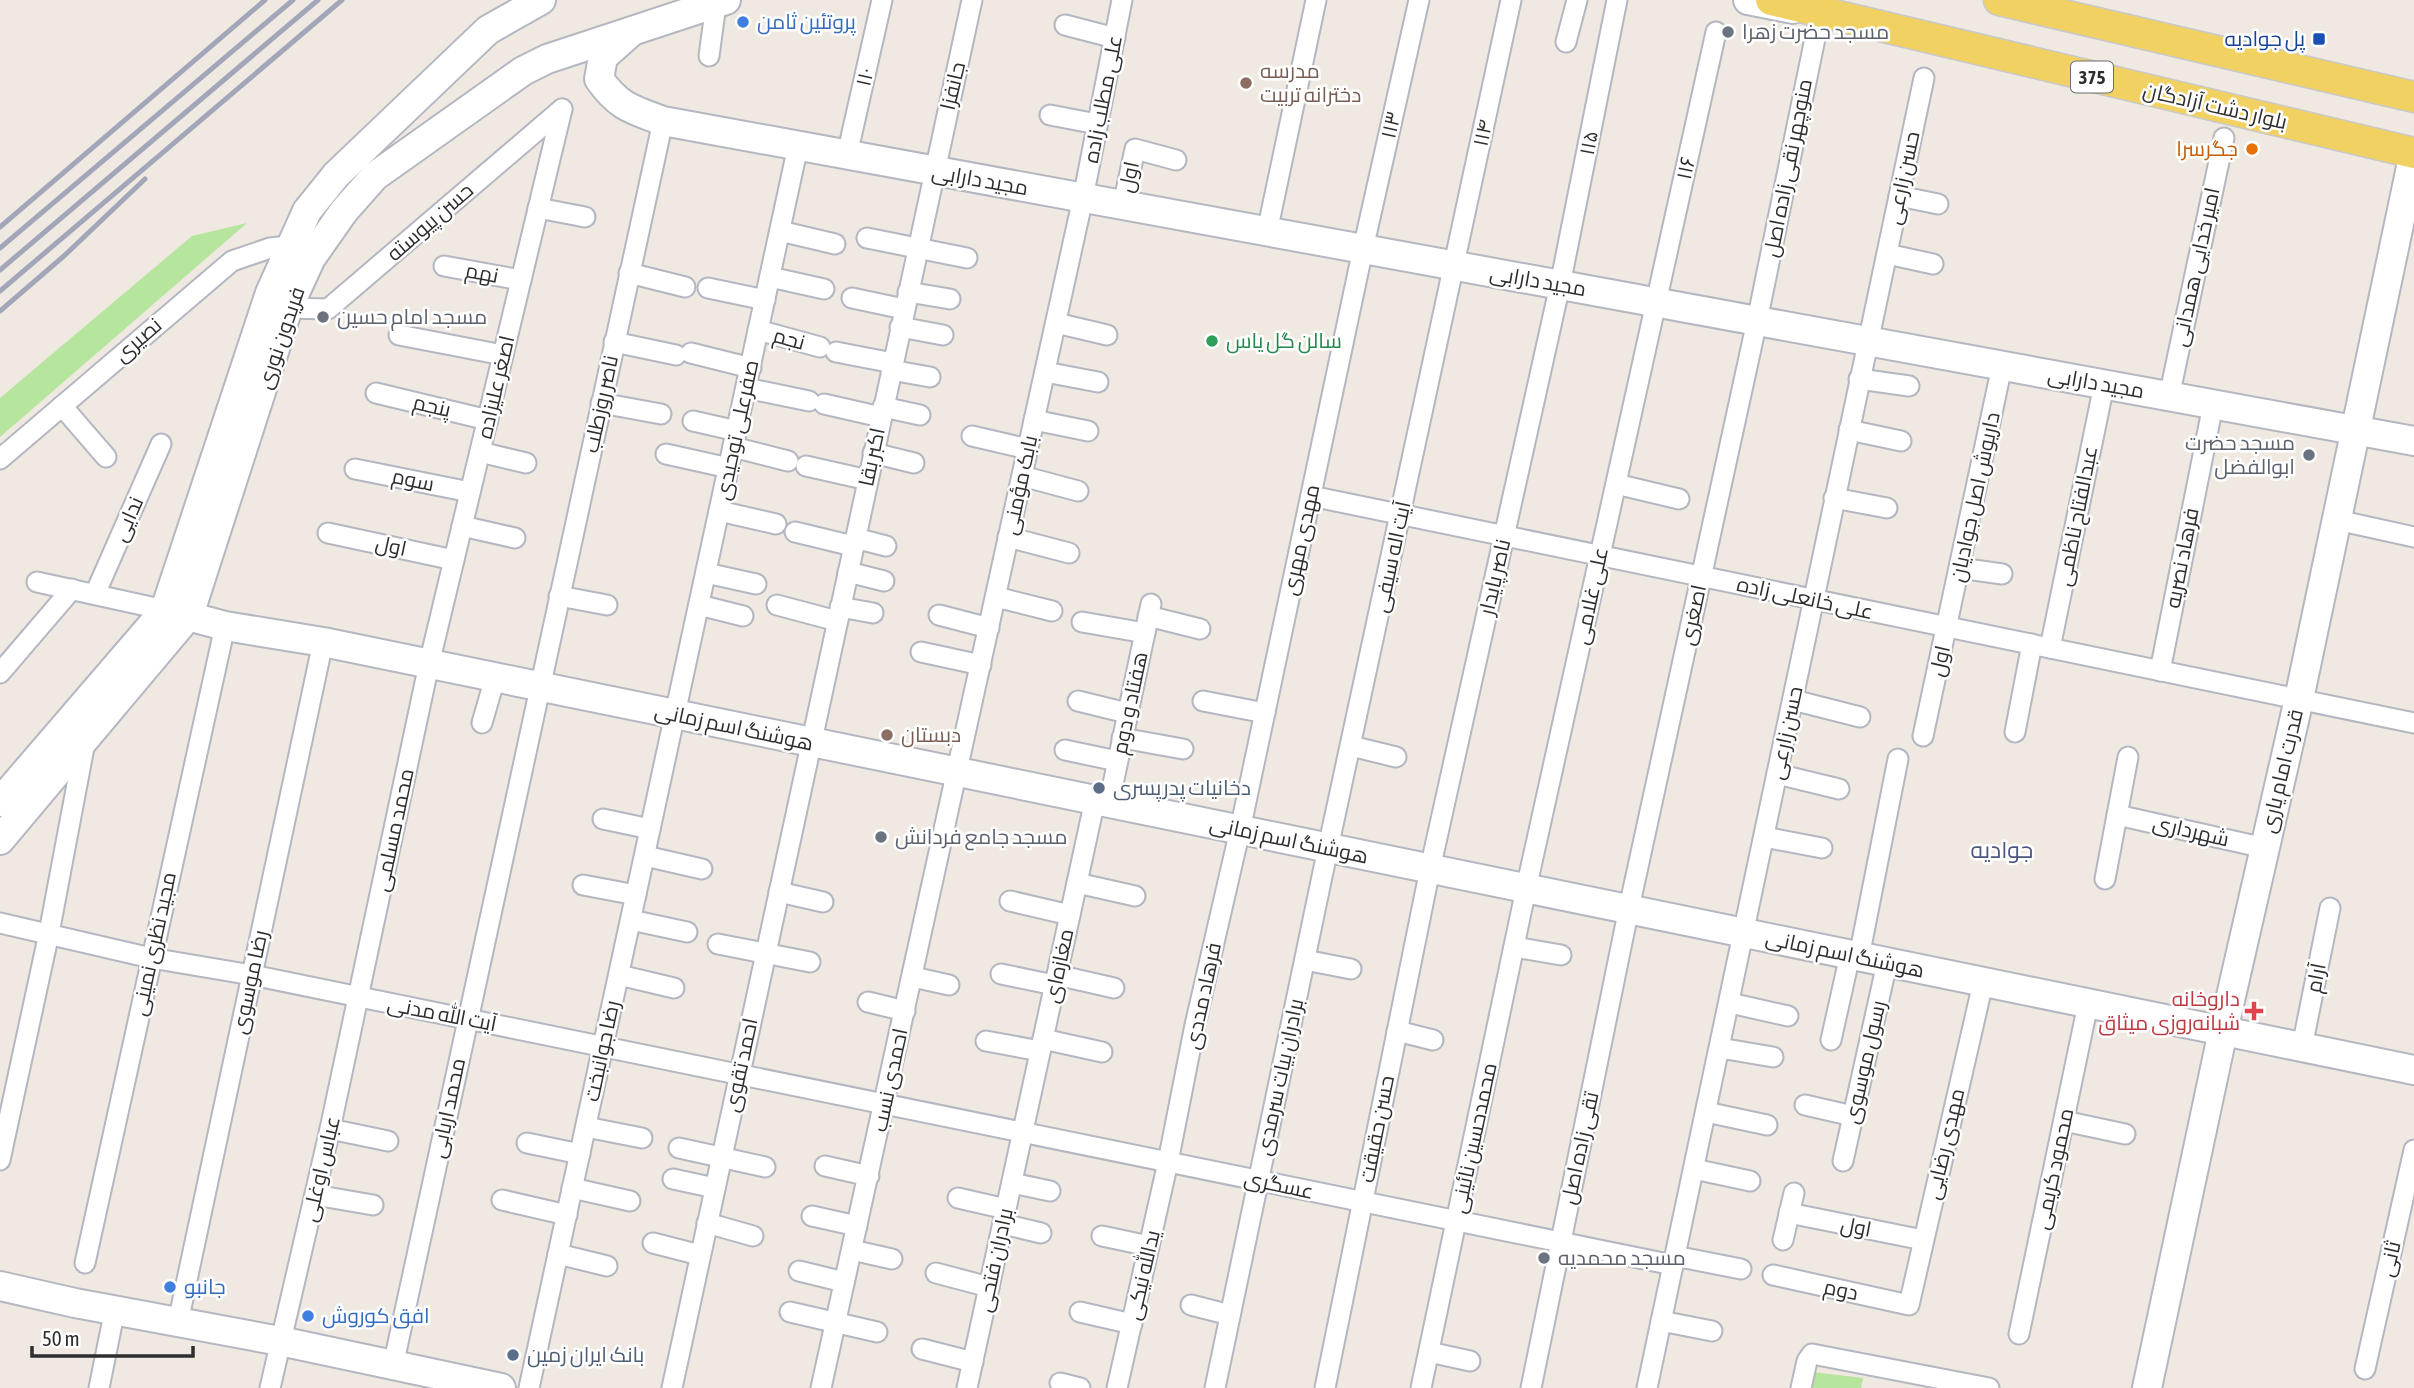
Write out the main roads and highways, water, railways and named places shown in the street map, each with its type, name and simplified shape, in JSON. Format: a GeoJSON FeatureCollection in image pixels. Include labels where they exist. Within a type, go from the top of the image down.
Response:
{"type":"FeatureCollection","features":[{"type":"Feature","properties":{"kind":"main road","name":"بلوار دشت آزادگان"},"geometry":{"type":"LineString","coordinates":[[1771,0],[2414,153]]}},
{"type":"Feature","properties":{"kind":"main road"},"geometry":{"type":"LineString","coordinates":[[2000,0],[2414,97]]}},
{"type":"Feature","properties":{"kind":"railway"},"geometry":{"type":"LineString","coordinates":[[0,227],[265,0]]}},
{"type":"Feature","properties":{"kind":"railway"},"geometry":{"type":"LineString","coordinates":[[0,248],[293,0]]}},
{"type":"Feature","properties":{"kind":"railway"},"geometry":{"type":"LineString","coordinates":[[0,270],[318,0]]}},
{"type":"Feature","properties":{"kind":"railway"},"geometry":{"type":"LineString","coordinates":[[0,291],[342,0]]}},
{"type":"Feature","properties":{"kind":"railway"},"geometry":{"type":"LineString","coordinates":[[0,311],[65,255],[145,179]]}},
{"type":"Feature","properties":{"kind":"place","name":"پروتئین ثامن"},"geometry":{"type":"Point","coordinates":[743,22]}},
{"type":"Feature","properties":{"kind":"place","name":"مسجد حضرت زهرا"},"geometry":{"type":"Point","coordinates":[1728,32]}},
{"type":"Feature","properties":{"kind":"place","name":"پل جوادیه"},"geometry":{"type":"Point","coordinates":[2319,39]}},
{"type":"Feature","properties":{"kind":"place","name":"مدرسه دخترانه تربیت"},"geometry":{"type":"Point","coordinates":[1246,83]}},
{"type":"Feature","properties":{"kind":"place","name":"جگرسرا"},"geometry":{"type":"Point","coordinates":[2252,149]}},
{"type":"Feature","properties":{"kind":"place","name":"مسجد امام حسین"},"geometry":{"type":"Point","coordinates":[323,317]}},
{"type":"Feature","properties":{"kind":"place","name":"سالن گل یاس"},"geometry":{"type":"Point","coordinates":[1212,341]}},
{"type":"Feature","properties":{"kind":"place","name":"مسجد حضرت ابوالفضل"},"geometry":{"type":"Point","coordinates":[2309,455]}},
{"type":"Feature","properties":{"kind":"place","name":"دبستان"},"geometry":{"type":"Point","coordinates":[887,735]}},
{"type":"Feature","properties":{"kind":"place","name":"دخانیات پدرپسری"},"geometry":{"type":"Point","coordinates":[1099,788]}},
{"type":"Feature","properties":{"kind":"place","name":"مسجد جامع فردانش"},"geometry":{"type":"Point","coordinates":[881,837]}},
{"type":"Feature","properties":{"kind":"place","name":"داروخانه شبانه‌روزی میثاق"},"geometry":{"type":"Point","coordinates":[2254,1011]}},
{"type":"Feature","properties":{"kind":"place","name":"مسجد محمدیه"},"geometry":{"type":"Point","coordinates":[1544,1258]}},
{"type":"Feature","properties":{"kind":"place","name":"جانبو"},"geometry":{"type":"Point","coordinates":[170,1287]}},
{"type":"Feature","properties":{"kind":"place","name":"افق کوروش"},"geometry":{"type":"Point","coordinates":[308,1316]}},
{"type":"Feature","properties":{"kind":"place","name":"بانک ایران زمین"},"geometry":{"type":"Point","coordinates":[513,1355]}},
{"type":"Feature","properties":{"kind":"district","name":"جوادیه"},"geometry":{"type":"Point","coordinates":[2002,850]}}]}
